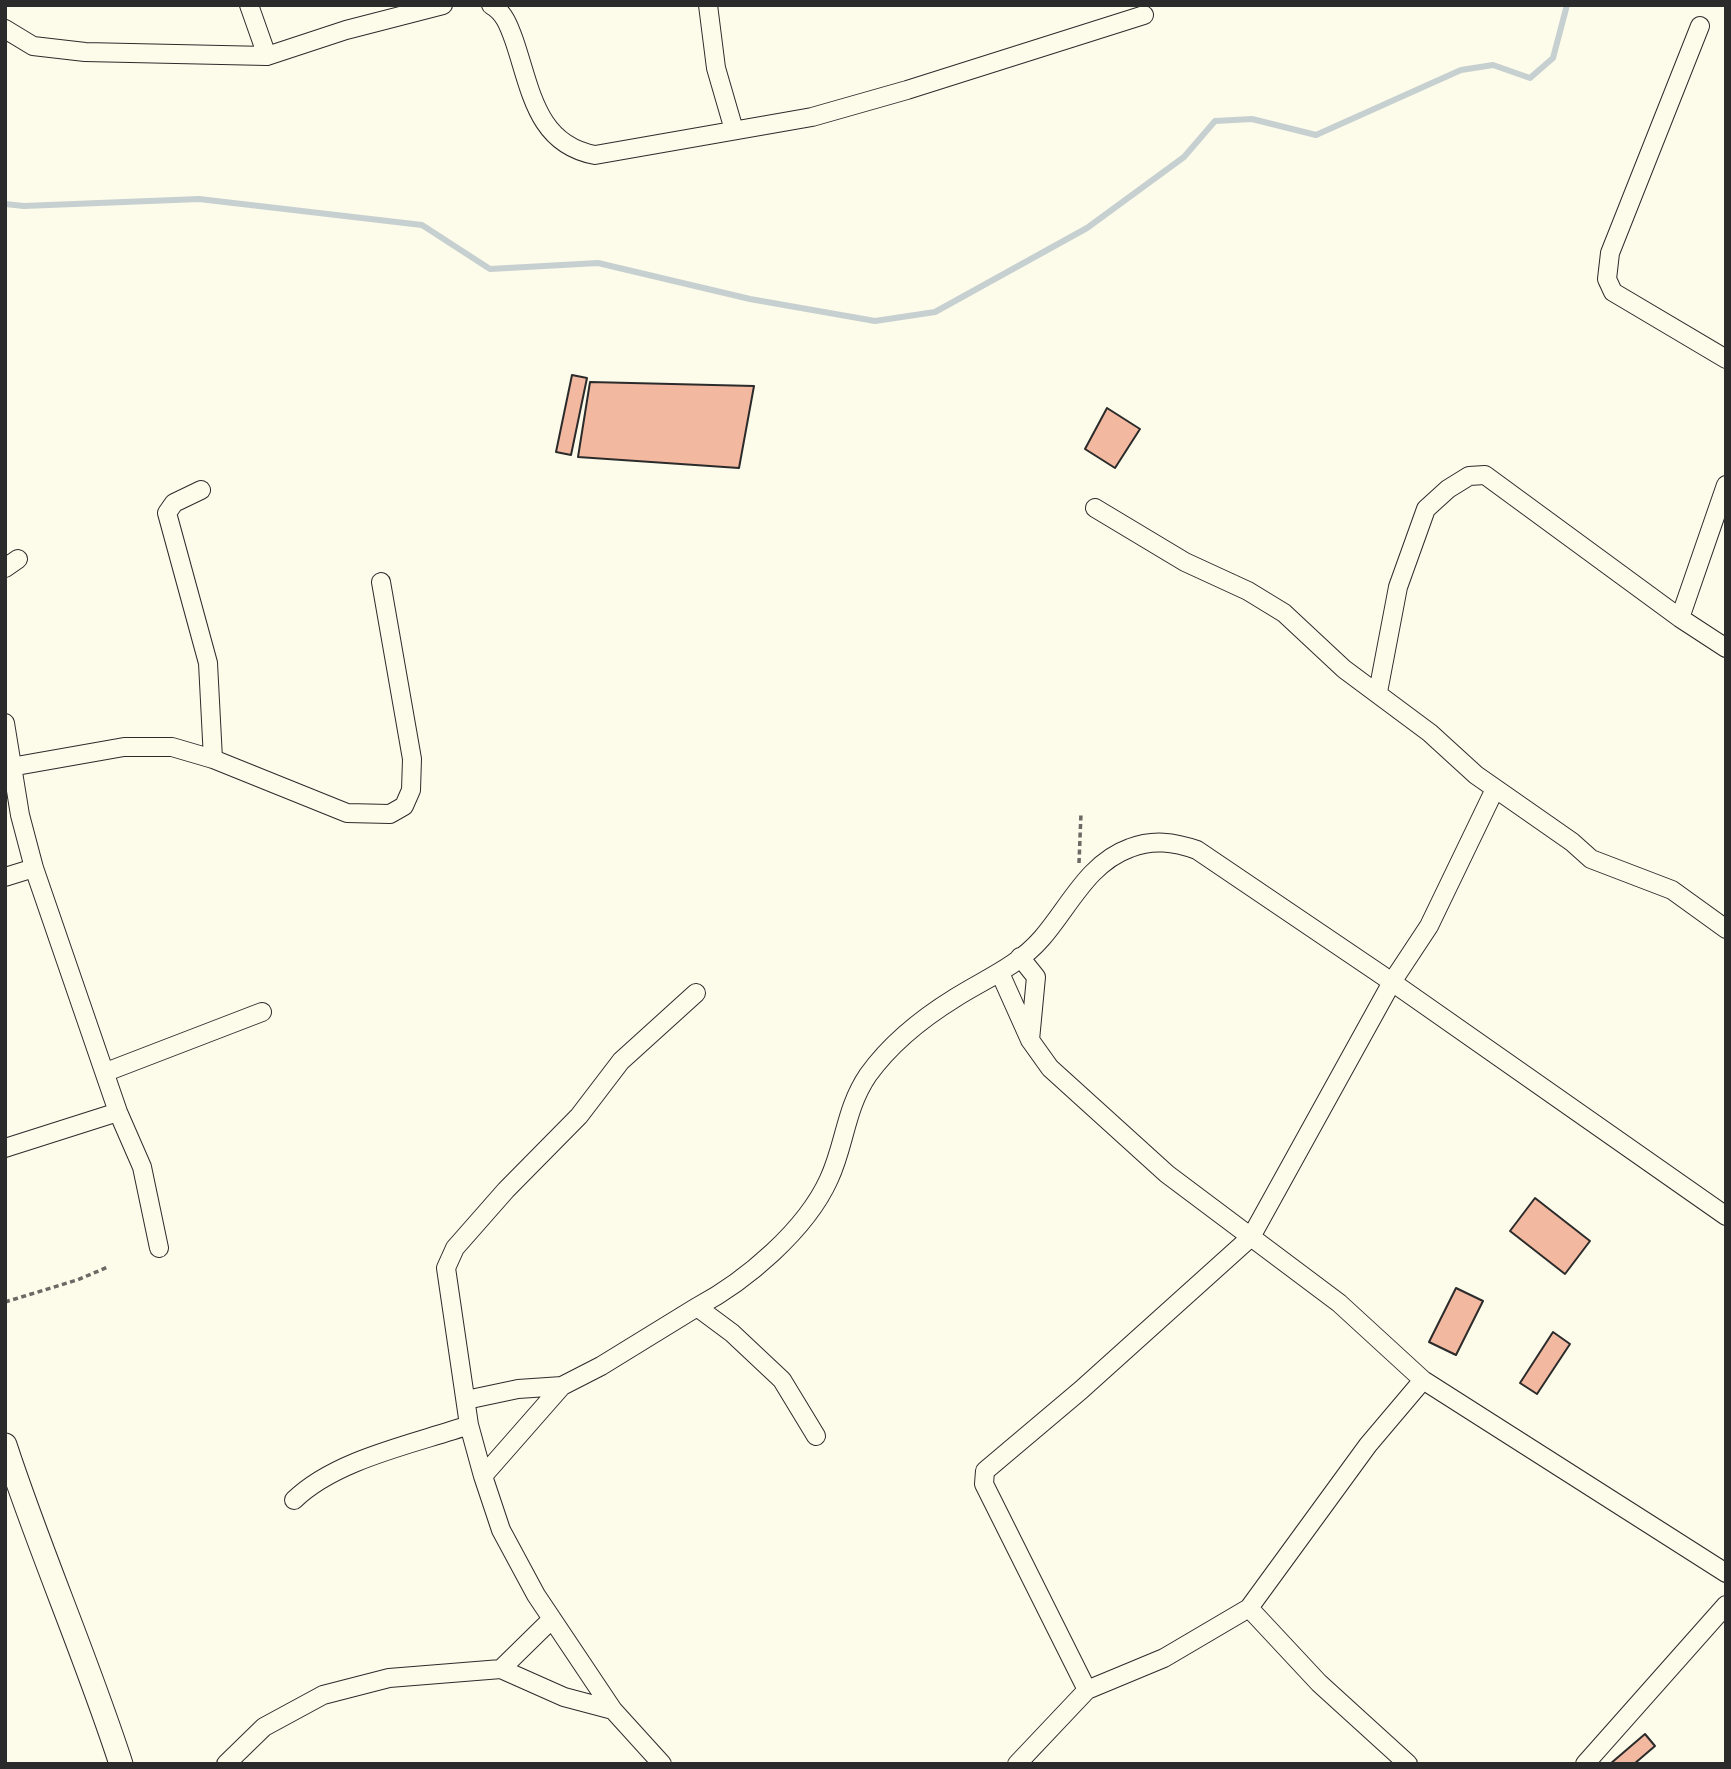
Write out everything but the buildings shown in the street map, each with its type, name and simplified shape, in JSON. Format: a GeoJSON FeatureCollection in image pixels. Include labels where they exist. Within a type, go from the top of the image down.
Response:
{"type":"FeatureCollection","features":[{"type":"Feature","properties":{"kind":"street"},"geometry":{"type":"LineString","coordinates":[[249,5],[267,56]]}},
{"type":"Feature","properties":{"kind":"street"},"geometry":{"type":"LineString","coordinates":[[5,29],[33,46],[85,52],[267,56],[346,30],[443,5]]}},
{"type":"Feature","properties":{"kind":"street"},"geometry":{"type":"LineString","coordinates":[[491,5],[507,21],[543,121],[552,136],[565,146],[594,155],[812,117],[1144,15]]}},
{"type":"Feature","properties":{"kind":"street"},"geometry":{"type":"LineString","coordinates":[[708,5],[716,68],[734,130]]}},
{"type":"Feature","properties":{"kind":"street"},"geometry":{"type":"LineString","coordinates":[[1700,26],[1610,253],[1607,279],[1613,292],[1726,359]]}},
{"type":"Feature","properties":{"kind":"street"},"geometry":{"type":"LineString","coordinates":[[1378,692],[1398,587],[1426,509],[1448,489],[1469,476],[1485,475],[1680,618],[1726,648]]}},
{"type":"Feature","properties":{"kind":"street"},"geometry":{"type":"LineString","coordinates":[[1680,618],[1726,485]]}},
{"type":"Feature","properties":{"kind":"street"},"geometry":{"type":"LineString","coordinates":[[201,490],[174,503],[167,513],[208,663],[213,759]]}},
{"type":"Feature","properties":{"kind":"street"},"geometry":{"type":"LineString","coordinates":[[1095,508],[1185,562],[1248,591],[1284,613],[1344,669],[1378,692],[1495,789],[1572,842],[1591,859],[1672,890],[1726,929]]}},
{"type":"Feature","properties":{"kind":"street"},"geometry":{"type":"LineString","coordinates":[[9,767],[124,747],[172,747],[213,759],[346,813],[390,814],[404,806],[411,790],[412,759],[381,582]]}},
{"type":"Feature","properties":{"kind":"street"},"geometry":{"type":"LineString","coordinates":[[5,723],[9,767],[34,868],[118,1112],[142,1167],[159,1248]]}},
{"type":"Feature","properties":{"kind":"street"},"geometry":{"type":"LineString","coordinates":[[1087,1690],[984,1484],[985,1471],[1081,1391],[1251,1237],[1392,982],[1435,914],[1495,789]]}},
{"type":"Feature","properties":{"kind":"street"},"geometry":{"type":"LineString","coordinates":[[483,1476],[562,1386],[601,1366],[739,1282],[769,1258],[817,1199],[830,1178],[856,1097],[897,1039],[955,998],[1000,973],[1020,957],[1041,939],[1079,886],[1107,861],[1128,848],[1155,842],[1174,842],[1197,850],[1392,982],[1726,1216]]}},
{"type":"Feature","properties":{"kind":"street"},"geometry":{"type":"LineString","coordinates":[[5,877],[34,868]]}},
{"type":"Feature","properties":{"kind":"street"},"geometry":{"type":"LineString","coordinates":[[1020,957],[1036,977],[1030,1040]]}},
{"type":"Feature","properties":{"kind":"street"},"geometry":{"type":"LineString","coordinates":[[1000,973],[1030,1040],[1050,1068],[1075,1094],[1167,1174],[1339,1303],[1423,1380],[1726,1573]]}},
{"type":"Feature","properties":{"kind":"street"},"geometry":{"type":"LineString","coordinates":[[662,1764],[613,1710],[552,1619],[501,1530],[469,1425],[446,1268],[456,1248],[506,1190],[579,1116],[621,1061],[696,993]]}},
{"type":"Feature","properties":{"kind":"street"},"geometry":{"type":"LineString","coordinates":[[106,1072],[262,1012]]}},
{"type":"Feature","properties":{"kind":"street"},"geometry":{"type":"LineString","coordinates":[[5,1148],[118,1112]]}},
{"type":"Feature","properties":{"kind":"street"},"geometry":{"type":"LineString","coordinates":[[697,1307],[732,1333],[782,1380],[816,1436]]}},
{"type":"Feature","properties":{"kind":"street"},"geometry":{"type":"LineString","coordinates":[[1017,1764],[1068,1706],[1087,1690],[1164,1658],[1249,1608],[1353,1464],[1423,1380]]}},
{"type":"Feature","properties":{"kind":"street"},"geometry":{"type":"LineString","coordinates":[[466,1400],[518,1389],[562,1386]]}},
{"type":"Feature","properties":{"kind":"street"},"geometry":{"type":"LineString","coordinates":[[294,1500],[312,1482],[340,1469],[469,1425]]}},
{"type":"Feature","properties":{"kind":"street"},"geometry":{"type":"LineString","coordinates":[[5,1445],[31,1524],[76,1635],[121,1764]]}},
{"type":"Feature","properties":{"kind":"street"},"geometry":{"type":"LineString","coordinates":[[1586,1764],[1726,1605]]}},
{"type":"Feature","properties":{"kind":"street"},"geometry":{"type":"LineString","coordinates":[[1249,1608],[1320,1683],[1408,1764]]}},
{"type":"Feature","properties":{"kind":"street"},"geometry":{"type":"LineString","coordinates":[[501,1669],[552,1619]]}},
{"type":"Feature","properties":{"kind":"street"},"geometry":{"type":"LineString","coordinates":[[226,1764],[264,1727],[323,1695],[389,1678],[501,1669],[564,1697],[613,1710]]}},
{"type":"Feature","properties":{"kind":"path"},"geometry":{"type":"LineString","coordinates":[[1079,886],[1078,829],[1081,813]]}},
{"type":"Feature","properties":{"kind":"path"},"geometry":{"type":"LineString","coordinates":[[5,1302],[78,1280],[108,1267]]}},
{"type":"Feature","properties":{"kind":"waterway"},"geometry":{"type":"LineString","coordinates":[[5,204],[24,206],[199,199],[422,225],[490,269],[598,263],[750,299],[875,321],[935,312],[1087,228],[1184,157],[1215,121],[1252,119],[1316,135],[1461,70],[1493,65],[1530,78],[1553,58],[1567,5]]}}]}
